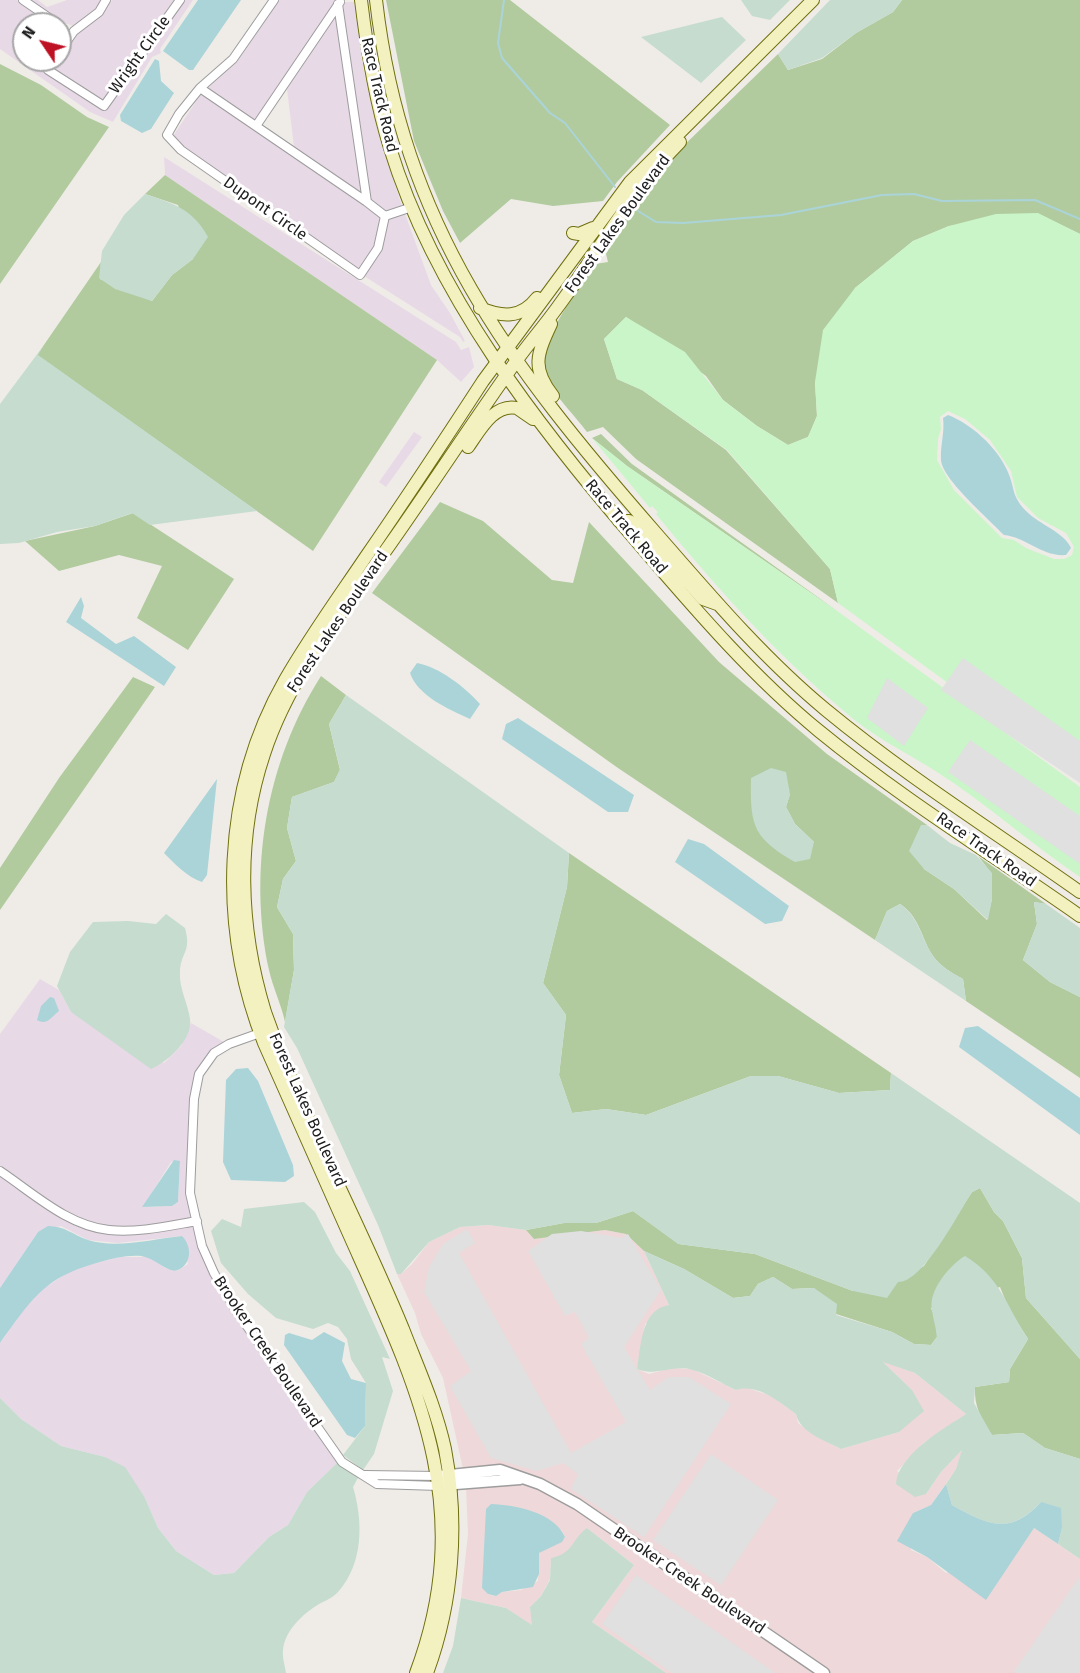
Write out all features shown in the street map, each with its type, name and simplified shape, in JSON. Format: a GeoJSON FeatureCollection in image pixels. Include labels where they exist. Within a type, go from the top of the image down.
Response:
{"type":"FeatureCollection","features":[{"type":"Feature","properties":{"kind":"main road","name":"Race Track Road"},"geometry":{"type":"LineString","coordinates":[[361,0],[379,109],[412,207],[443,274],[498,362],[549,434],[619,521],[708,623],[766,682],[818,730],[892,786],[1080,916]]}},
{"type":"Feature","properties":{"kind":"main road","name":"Race Track Road"},"geometry":{"type":"LineString","coordinates":[[376,0],[382,46],[409,155],[441,235],[480,308],[512,356],[654,532],[718,604],[798,685],[850,730],[1080,892]]}},
{"type":"Feature","properties":{"kind":"main road"},"geometry":{"type":"LineString","coordinates":[[600,255],[597,239],[628,194],[637,175],[813,0]]}},
{"type":"Feature","properties":{"kind":"main road","name":"Forest Lakes Boulevard"},"geometry":{"type":"LineString","coordinates":[[416,1673],[433,1616],[438,1585],[444,1480],[414,1385],[260,1033],[246,988],[239,955],[232,880],[238,817],[254,751],[267,716],[298,658],[498,362],[512,356],[557,308],[586,265],[600,255],[646,181],[670,152],[824,0]]}},
{"type":"Feature","properties":{"kind":"main road","name":"Forest Lakes Boulevard"},"geometry":{"type":"LineString","coordinates":[[427,1673],[441,1627],[448,1587],[452,1542],[437,1421],[423,1378],[274,1038],[256,984],[245,923],[246,838],[255,785],[264,754],[294,685],[371,570],[508,375],[512,356],[578,250],[637,175]]}},
{"type":"Feature","properties":{"kind":"main road"},"geometry":{"type":"LineString","coordinates":[[573,233],[585,233],[597,226]]}},
{"type":"Feature","properties":{"kind":"main road"},"geometry":{"type":"LineString","coordinates":[[480,308],[504,315],[526,310],[559,269],[578,250]]}},
{"type":"Feature","properties":{"kind":"main road"},"geometry":{"type":"LineString","coordinates":[[557,308],[539,350],[540,376],[544,386],[624,487],[634,508]]}},
{"type":"Feature","properties":{"kind":"main road"},"geometry":{"type":"LineString","coordinates":[[371,570],[384,560],[494,413],[504,408],[517,408],[549,434]]}},
{"type":"Feature","properties":{"kind":"main road"},"geometry":{"type":"LineString","coordinates":[[652,512],[649,518],[654,532]]}},
{"type":"Feature","properties":{"kind":"main road"},"geometry":{"type":"LineString","coordinates":[[619,521],[629,521],[639,527],[703,599],[718,604]]}},
{"type":"Feature","properties":{"kind":"street"},"geometry":{"type":"LineString","coordinates":[[24,0],[42,12]]}},
{"type":"Feature","properties":{"kind":"street"},"geometry":{"type":"LineString","coordinates":[[72,34],[99,12],[106,0]]}},
{"type":"Feature","properties":{"kind":"street","name":"Wright Circle"},"geometry":{"type":"LineString","coordinates":[[51,72],[104,106],[180,0]]}},
{"type":"Feature","properties":{"kind":"street","name":"Dupont Circle"},"geometry":{"type":"LineString","coordinates":[[274,0],[233,59],[200,88],[179,114],[167,135],[181,150],[360,275],[378,248],[385,216]]}},
{"type":"Feature","properties":{"kind":"street"},"geometry":{"type":"LineString","coordinates":[[256,126],[340,2]]}},
{"type":"Feature","properties":{"kind":"street"},"geometry":{"type":"LineString","coordinates":[[340,2],[368,202]]}},
{"type":"Feature","properties":{"kind":"street"},"geometry":{"type":"LineString","coordinates":[[200,88],[368,202],[385,216],[412,207]]}},
{"type":"Feature","properties":{"kind":"street","name":"Brooker Creek Boulevard"},"geometry":{"type":"LineString","coordinates":[[260,1033],[229,1044],[214,1053],[199,1074],[194,1099],[190,1193],[197,1221],[195,1224],[206,1255],[237,1312],[342,1462],[365,1475],[444,1480],[520,1479],[540,1484],[577,1504],[824,1673]]}},
{"type":"Feature","properties":{"kind":"street"},"geometry":{"type":"LineString","coordinates":[[0,1171],[61,1214],[86,1225],[109,1230],[146,1230],[197,1221]]}},
{"type":"Feature","properties":{"kind":"shaded area"},"geometry":{"type":"Polygon","coordinates":[[[0,0],[17,0],[34,12],[12,12],[12,57],[0,49],[0,0]]]}},
{"type":"Feature","properties":{"kind":"shaded area"},"geometry":{"type":"Polygon","coordinates":[[[30,0],[38,0],[47,7],[67,0],[101,0],[96,9],[73,26],[72,12],[47,12],[30,0]]]}},
{"type":"Feature","properties":{"kind":"shaded area"},"geometry":{"type":"Polygon","coordinates":[[[112,0],[174,0],[103,100],[58,72],[72,72],[72,40],[77,33],[103,14],[112,0]]]}},
{"type":"Feature","properties":{"kind":"shaded area"},"geometry":{"type":"Polygon","coordinates":[[[185,0],[193,0],[160,49],[161,53],[152,57],[113,122],[90,112],[33,72],[45,72],[107,108],[185,0]]]}},
{"type":"Feature","properties":{"kind":"shaded area"},"geometry":{"type":"Polygon","coordinates":[[[279,0],[336,0],[255,121],[207,89],[237,62],[279,0]]]}},
{"type":"Feature","properties":{"kind":"shaded area"},"geometry":{"type":"Polygon","coordinates":[[[345,2],[354,2],[364,71],[378,132],[402,206],[385,212],[371,200],[343,6],[345,2]]]}},
{"type":"Feature","properties":{"kind":"shaded area"},"geometry":{"type":"Polygon","coordinates":[[[336,16],[362,193],[294,147],[287,89],[336,16]]]}},
{"type":"Feature","properties":{"kind":"shaded area"},"geometry":{"type":"Polygon","coordinates":[[[201,94],[380,217],[374,246],[358,269],[183,147],[173,136],[201,94]]]}},
{"type":"Feature","properties":{"kind":"shaded area"},"geometry":{"type":"Polygon","coordinates":[[[164,157],[456,342],[461,350],[469,347],[474,367],[461,382],[437,360],[165,175],[164,157]]]}},
{"type":"Feature","properties":{"kind":"shaded area"},"geometry":{"type":"Polygon","coordinates":[[[405,214],[431,285],[450,313],[465,341],[463,342],[460,337],[364,276],[382,251],[388,219],[405,214]]]}},
{"type":"Feature","properties":{"kind":"shaded area"},"geometry":{"type":"Polygon","coordinates":[[[414,432],[422,437],[386,487],[379,482],[414,432]]]}},
{"type":"Feature","properties":{"kind":"shaded area"},"geometry":{"type":"Polygon","coordinates":[[[963,658],[1080,741],[1080,783],[941,690],[963,658]]]}},
{"type":"Feature","properties":{"kind":"shaded area"},"geometry":{"type":"Polygon","coordinates":[[[887,678],[928,708],[904,746],[867,718],[887,678]]]}},
{"type":"Feature","properties":{"kind":"shaded area"},"geometry":{"type":"Polygon","coordinates":[[[970,740],[1080,816],[1080,864],[948,772],[970,740]]]}},
{"type":"Feature","properties":{"kind":"shaded area"},"geometry":{"type":"Polygon","coordinates":[[[40,979],[59,990],[71,1012],[164,1063],[181,1046],[191,1023],[224,1042],[210,1051],[195,1073],[190,1099],[192,1218],[145,1226],[109,1226],[87,1221],[63,1210],[0,1166],[0,1034],[40,979]],[[180,1161],[171,1162],[143,1207],[172,1206],[178,1202],[180,1161]]]}},
{"type":"Feature","properties":{"kind":"shaded area"},"geometry":{"type":"Polygon","coordinates":[[[0,1175],[59,1217],[85,1229],[109,1234],[147,1234],[192,1226],[210,1275],[234,1314],[338,1462],[307,1492],[288,1525],[269,1537],[234,1573],[214,1575],[176,1551],[158,1528],[145,1498],[105,1457],[61,1446],[21,1419],[0,1398],[0,1343],[34,1295],[73,1269],[119,1257],[151,1257],[165,1268],[177,1271],[188,1264],[182,1236],[118,1243],[88,1240],[61,1226],[38,1232],[0,1288],[0,1175]]]}},
{"type":"Feature","properties":{"kind":"shaded area"},"geometry":{"type":"Polygon","coordinates":[[[488,1225],[526,1230],[534,1239],[605,1230],[626,1234],[644,1251],[669,1305],[645,1324],[637,1369],[649,1374],[671,1368],[692,1369],[736,1390],[745,1387],[771,1396],[796,1414],[798,1423],[811,1433],[841,1449],[899,1432],[912,1390],[882,1361],[915,1373],[966,1414],[925,1442],[897,1471],[926,1494],[941,1472],[963,1449],[956,1469],[931,1505],[913,1513],[911,1550],[927,1557],[946,1573],[1034,1528],[1080,1559],[1080,1673],[831,1673],[579,1500],[542,1480],[463,1469],[443,1378],[421,1334],[415,1313],[397,1274],[401,1274],[412,1264],[429,1242],[460,1227],[488,1225]]]}},
{"type":"Feature","properties":{"kind":"shaded area"},"geometry":{"type":"Polygon","coordinates":[[[467,1229],[475,1243],[459,1253],[571,1453],[626,1422],[581,1344],[589,1338],[575,1312],[565,1316],[528,1251],[552,1234],[581,1231],[622,1238],[628,1234],[661,1290],[624,1347],[650,1390],[669,1377],[689,1377],[731,1404],[644,1537],[571,1489],[578,1474],[563,1463],[537,1471],[491,1458],[450,1386],[471,1371],[424,1292],[429,1267],[443,1244],[467,1229]]]}},
{"type":"Feature","properties":{"kind":"shaded area"},"geometry":{"type":"Polygon","coordinates":[[[711,1454],[778,1500],[721,1585],[653,1540],[711,1454]]]}},
{"type":"Feature","properties":{"kind":"shaded area"},"geometry":{"type":"Polygon","coordinates":[[[520,1483],[539,1488],[575,1507],[817,1673],[666,1673],[592,1622],[634,1565],[587,1528],[575,1545],[563,1556],[551,1558],[550,1579],[541,1596],[530,1607],[533,1626],[506,1608],[461,1598],[468,1534],[466,1487],[520,1483]],[[549,1521],[488,1594],[495,1596],[502,1592],[521,1590],[538,1581],[539,1553],[565,1537],[562,1531],[549,1521]]]}},
{"type":"Feature","properties":{"kind":"shaded area"},"geometry":{"type":"Polygon","coordinates":[[[636,1575],[775,1673],[672,1673],[602,1624],[636,1575]]]}},
{"type":"Feature","properties":{"kind":"shaded area"},"geometry":{"type":"Polygon","coordinates":[[[1080,1576],[1080,1673],[1017,1673],[1014,1671],[1080,1576]]]}},
{"type":"Feature","properties":{"kind":"green space"},"geometry":{"type":"Polygon","coordinates":[[[386,0],[510,0],[670,125],[617,182],[603,201],[553,206],[511,199],[460,243],[443,211],[414,141],[386,0]]]}},
{"type":"Feature","properties":{"kind":"green space"},"geometry":{"type":"Polygon","coordinates":[[[741,0],[790,0],[770,20],[752,16],[741,0]]]}},
{"type":"Feature","properties":{"kind":"green space"},"geometry":{"type":"Polygon","coordinates":[[[830,0],[902,0],[893,12],[856,33],[822,58],[788,70],[778,54],[830,0]]]}},
{"type":"Feature","properties":{"kind":"green space"},"geometry":{"type":"Polygon","coordinates":[[[902,0],[1080,0],[1080,234],[1038,214],[949,226],[913,241],[855,288],[815,382],[817,416],[808,437],[788,445],[757,426],[723,400],[706,376],[626,317],[604,339],[617,379],[642,390],[726,450],[830,569],[838,603],[636,459],[603,427],[587,432],[549,384],[544,371],[545,356],[557,322],[567,306],[595,264],[608,262],[606,254],[602,253],[674,155],[778,54],[788,70],[822,59],[856,33],[893,12],[902,0]]]}},
{"type":"Feature","properties":{"kind":"green space"},"geometry":{"type":"Polygon","coordinates":[[[722,17],[746,40],[701,83],[641,37],[722,17]]]}},
{"type":"Feature","properties":{"kind":"green space"},"geometry":{"type":"Polygon","coordinates":[[[0,64],[41,85],[87,117],[109,127],[0,284],[0,64]]]}},
{"type":"Feature","properties":{"kind":"green space"},"geometry":{"type":"Polygon","coordinates":[[[165,175],[437,360],[313,551],[37,355],[101,262],[100,279],[152,301],[172,275],[193,259],[178,205],[145,194],[165,175]]]}},
{"type":"Feature","properties":{"kind":"green space"},"geometry":{"type":"Polygon","coordinates":[[[145,194],[182,209],[196,220],[208,237],[193,259],[172,275],[152,301],[115,289],[99,278],[102,251],[124,215],[145,194]]]}},
{"type":"Feature","properties":{"kind":"green space"},"geometry":{"type":"Polygon","coordinates":[[[1038,213],[1080,234],[1080,779],[838,603],[830,569],[727,450],[642,390],[617,379],[604,339],[626,317],[685,352],[723,400],[757,426],[788,445],[808,437],[817,416],[815,382],[823,330],[855,288],[913,241],[949,226],[996,214],[1038,213]],[[948,411],[940,417],[941,429],[937,460],[954,490],[1002,538],[1014,540],[1026,548],[1054,559],[1064,559],[1072,555],[1074,547],[1066,533],[1038,518],[1017,497],[1011,471],[990,440],[965,419],[948,411]]]}},
{"type":"Feature","properties":{"kind":"green space"},"geometry":{"type":"Polygon","coordinates":[[[44,345],[38,355],[257,511],[150,525],[132,513],[95,526],[57,532],[19,543],[0,544],[0,404],[44,345]]]}},
{"type":"Feature","properties":{"kind":"green space"},"geometry":{"type":"Polygon","coordinates":[[[601,434],[632,464],[840,613],[627,466],[592,438],[601,434]]]}},
{"type":"Feature","properties":{"kind":"green space"},"geometry":{"type":"Polygon","coordinates":[[[592,438],[627,466],[840,613],[1080,787],[1080,877],[955,784],[867,729],[819,689],[770,642],[700,567],[656,514],[658,512],[652,506],[650,508],[592,438]]]}},
{"type":"Feature","properties":{"kind":"green space"},"geometry":{"type":"Polygon","coordinates":[[[440,502],[483,521],[552,580],[573,583],[589,522],[719,662],[827,754],[927,825],[921,825],[924,869],[954,889],[987,920],[992,899],[992,874],[978,856],[1046,904],[1034,902],[1037,924],[1023,960],[1050,982],[1080,997],[1080,1078],[966,1001],[963,979],[936,960],[916,921],[900,904],[887,911],[875,940],[618,768],[372,593],[440,502]],[[790,794],[757,830],[814,842],[795,824],[786,807],[790,794]]]}},
{"type":"Feature","properties":{"kind":"green space"},"geometry":{"type":"Polygon","coordinates":[[[133,513],[234,579],[188,650],[137,618],[162,566],[119,555],[59,571],[25,541],[95,526],[133,513]]]}},
{"type":"Feature","properties":{"kind":"green space"},"geometry":{"type":"Polygon","coordinates":[[[321,676],[346,695],[329,724],[340,770],[334,782],[292,797],[287,828],[296,861],[283,879],[277,907],[293,934],[294,970],[285,1022],[269,970],[263,932],[262,856],[266,818],[275,780],[302,709],[321,676]]]}},
{"type":"Feature","properties":{"kind":"green space"},"geometry":{"type":"Polygon","coordinates":[[[133,677],[155,687],[0,910],[0,868],[59,778],[133,677]]]}},
{"type":"Feature","properties":{"kind":"green space"},"geometry":{"type":"Polygon","coordinates":[[[346,695],[569,853],[567,887],[543,983],[566,1015],[559,1075],[572,1113],[606,1109],[646,1115],[751,1076],[778,1076],[839,1093],[890,1090],[891,1073],[1080,1203],[1080,1359],[1026,1298],[1022,1258],[1003,1221],[994,1212],[980,1188],[972,1192],[929,1259],[908,1279],[898,1282],[887,1298],[853,1291],[755,1254],[678,1244],[633,1211],[596,1223],[564,1223],[526,1230],[488,1225],[460,1227],[429,1242],[401,1274],[397,1274],[378,1225],[297,1048],[284,1027],[294,970],[293,934],[277,907],[283,879],[296,861],[287,828],[292,797],[334,782],[340,769],[329,724],[346,695]]]}},
{"type":"Feature","properties":{"kind":"green space"},"geometry":{"type":"Polygon","coordinates":[[[771,768],[786,772],[790,794],[786,807],[795,824],[814,842],[810,859],[795,862],[770,845],[757,829],[753,819],[751,778],[771,768]]]}},
{"type":"Feature","properties":{"kind":"green space"},"geometry":{"type":"Polygon","coordinates":[[[921,825],[927,825],[950,843],[976,855],[992,873],[992,899],[988,920],[954,889],[924,869],[909,851],[921,825]]]}},
{"type":"Feature","properties":{"kind":"green space"},"geometry":{"type":"Polygon","coordinates":[[[569,853],[891,1073],[890,1090],[839,1093],[778,1076],[751,1076],[646,1115],[606,1109],[572,1113],[559,1075],[566,1015],[543,983],[567,887],[569,853]]]}},
{"type":"Feature","properties":{"kind":"green space"},"geometry":{"type":"Polygon","coordinates":[[[1034,902],[1046,904],[1080,928],[1080,997],[1050,982],[1023,960],[1037,924],[1034,902]]]}},
{"type":"Feature","properties":{"kind":"green space"},"geometry":{"type":"Polygon","coordinates":[[[900,904],[916,921],[936,960],[963,979],[966,1001],[875,940],[887,911],[900,904]]]}},
{"type":"Feature","properties":{"kind":"green space"},"geometry":{"type":"Polygon","coordinates":[[[166,914],[185,928],[187,936],[180,979],[189,1013],[190,1027],[178,1049],[151,1069],[71,1012],[57,986],[70,952],[93,922],[128,921],[156,924],[166,914]]]}},
{"type":"Feature","properties":{"kind":"green space"},"geometry":{"type":"Polygon","coordinates":[[[980,1188],[994,1212],[1003,1221],[1022,1258],[1026,1298],[1080,1359],[1080,1459],[1045,1448],[1023,1433],[992,1435],[982,1418],[977,1406],[975,1387],[1009,1382],[1010,1369],[1028,1339],[1009,1309],[1000,1287],[931,1308],[936,1320],[937,1337],[931,1345],[914,1344],[892,1332],[836,1314],[814,1288],[792,1289],[773,1277],[758,1284],[750,1296],[733,1298],[684,1269],[644,1251],[626,1234],[605,1230],[534,1239],[526,1230],[564,1223],[596,1223],[633,1211],[679,1244],[755,1254],[853,1291],[898,1281],[924,1266],[972,1192],[980,1188]]]}},
{"type":"Feature","properties":{"kind":"green space"},"geometry":{"type":"Polygon","coordinates":[[[304,1202],[315,1212],[336,1253],[350,1271],[390,1359],[382,1357],[393,1391],[374,1454],[363,1470],[343,1455],[365,1426],[366,1383],[351,1359],[347,1339],[338,1327],[328,1323],[313,1329],[276,1318],[248,1294],[221,1263],[211,1231],[222,1219],[241,1227],[244,1209],[304,1202]]]}},
{"type":"Feature","properties":{"kind":"green space"},"geometry":{"type":"Polygon","coordinates":[[[644,1251],[684,1269],[733,1298],[750,1296],[758,1284],[773,1277],[792,1289],[814,1288],[837,1304],[836,1315],[892,1332],[914,1344],[931,1345],[937,1337],[932,1302],[937,1286],[953,1265],[965,1256],[977,1264],[995,1283],[1028,1339],[1010,1369],[1009,1382],[975,1387],[974,1403],[992,1435],[1023,1433],[1045,1448],[1080,1459],[1080,1559],[1058,1544],[1062,1528],[1041,1502],[1019,1520],[998,1524],[977,1518],[952,1505],[946,1484],[956,1469],[962,1450],[941,1472],[926,1494],[915,1497],[896,1484],[899,1473],[913,1453],[934,1435],[966,1414],[915,1373],[883,1362],[912,1390],[924,1411],[899,1432],[841,1449],[808,1431],[798,1421],[796,1414],[760,1391],[736,1390],[693,1370],[678,1368],[651,1372],[637,1369],[644,1330],[648,1321],[653,1313],[669,1305],[644,1251]]]}},
{"type":"Feature","properties":{"kind":"green space"},"geometry":{"type":"Polygon","coordinates":[[[0,1398],[21,1419],[61,1446],[105,1457],[125,1467],[145,1498],[158,1528],[176,1551],[214,1575],[234,1573],[269,1537],[288,1525],[307,1492],[338,1462],[359,1476],[353,1487],[360,1527],[353,1568],[347,1581],[336,1594],[307,1613],[291,1629],[283,1650],[286,1673],[0,1673],[0,1398]]]}},
{"type":"Feature","properties":{"kind":"green space"},"geometry":{"type":"Polygon","coordinates":[[[587,1528],[634,1565],[592,1622],[666,1673],[443,1673],[453,1646],[461,1598],[506,1608],[532,1625],[530,1607],[541,1596],[550,1580],[551,1558],[568,1550],[587,1528]]]}},
{"type":"Feature","properties":{"kind":"water"},"geometry":{"type":"Polygon","coordinates":[[[198,0],[241,0],[193,70],[189,70],[163,51],[198,0]]]}},
{"type":"Feature","properties":{"kind":"water"},"geometry":{"type":"Polygon","coordinates":[[[155,59],[159,61],[161,81],[174,93],[151,129],[142,133],[121,121],[120,115],[155,59]]]}},
{"type":"Feature","properties":{"kind":"water"},"geometry":{"type":"Polygon","coordinates":[[[948,415],[974,430],[990,444],[1007,470],[1015,496],[1021,505],[1032,516],[1068,542],[1071,548],[1066,555],[1049,553],[1020,539],[1004,535],[949,478],[941,460],[943,418],[948,415]]]}},
{"type":"Feature","properties":{"kind":"water"},"geometry":{"type":"Polygon","coordinates":[[[81,597],[84,606],[81,618],[116,644],[134,636],[176,667],[164,686],[66,622],[81,597]]]}},
{"type":"Feature","properties":{"kind":"water"},"geometry":{"type":"Polygon","coordinates":[[[417,663],[443,673],[480,704],[470,719],[435,701],[420,688],[410,673],[417,663]]]}},
{"type":"Feature","properties":{"kind":"water"},"geometry":{"type":"Polygon","coordinates":[[[518,718],[634,795],[628,812],[608,812],[502,739],[506,724],[518,718]]]}},
{"type":"Feature","properties":{"kind":"water"},"geometry":{"type":"Polygon","coordinates":[[[217,779],[207,875],[202,882],[186,874],[164,853],[217,779]]]}},
{"type":"Feature","properties":{"kind":"water"},"geometry":{"type":"Polygon","coordinates":[[[688,839],[704,844],[789,906],[782,921],[765,924],[675,862],[688,839]]]}},
{"type":"Feature","properties":{"kind":"water"},"geometry":{"type":"Polygon","coordinates":[[[50,997],[54,998],[59,1011],[46,1021],[40,1022],[37,1020],[41,1006],[50,997]]]}},
{"type":"Feature","properties":{"kind":"water"},"geometry":{"type":"Polygon","coordinates":[[[978,1026],[1080,1098],[1080,1135],[959,1047],[965,1028],[978,1026]]]}},
{"type":"Feature","properties":{"kind":"water"},"geometry":{"type":"Polygon","coordinates":[[[248,1068],[258,1081],[293,1165],[294,1176],[285,1182],[231,1180],[223,1162],[226,1080],[236,1069],[248,1068]]]}},
{"type":"Feature","properties":{"kind":"water"},"geometry":{"type":"Polygon","coordinates":[[[174,1160],[180,1161],[178,1202],[172,1206],[142,1207],[174,1160]]]}},
{"type":"Feature","properties":{"kind":"water"},"geometry":{"type":"Polygon","coordinates":[[[48,1226],[64,1229],[88,1240],[110,1244],[182,1236],[188,1245],[188,1259],[183,1267],[174,1271],[146,1257],[126,1256],[100,1262],[65,1275],[41,1291],[0,1343],[0,1288],[38,1232],[48,1226]]]}},
{"type":"Feature","properties":{"kind":"water"},"geometry":{"type":"Polygon","coordinates":[[[324,1332],[345,1343],[342,1361],[351,1379],[366,1383],[365,1426],[355,1438],[347,1435],[284,1345],[285,1335],[289,1333],[312,1340],[324,1332]]]}},
{"type":"Feature","properties":{"kind":"water"},"geometry":{"type":"Polygon","coordinates":[[[946,1484],[952,1505],[988,1522],[998,1524],[1019,1520],[1041,1502],[1061,1508],[1062,1528],[1058,1544],[1034,1528],[986,1600],[927,1557],[897,1541],[913,1513],[931,1505],[946,1484]]]}},
{"type":"Feature","properties":{"kind":"water"},"geometry":{"type":"Polygon","coordinates":[[[491,1504],[522,1508],[543,1516],[560,1528],[565,1537],[562,1542],[539,1553],[539,1574],[533,1587],[502,1592],[496,1596],[488,1594],[482,1588],[486,1509],[491,1504]]]}},
{"type":"Feature","properties":{"kind":"waterway"},"geometry":{"type":"LineString","coordinates":[[504,0],[498,43],[502,58],[550,113],[565,123],[615,187]]}},
{"type":"Feature","properties":{"kind":"waterway"},"geometry":{"type":"LineString","coordinates":[[638,211],[656,222],[683,223],[781,215],[882,195],[914,194],[942,201],[1035,200],[1080,219]]}}]}
